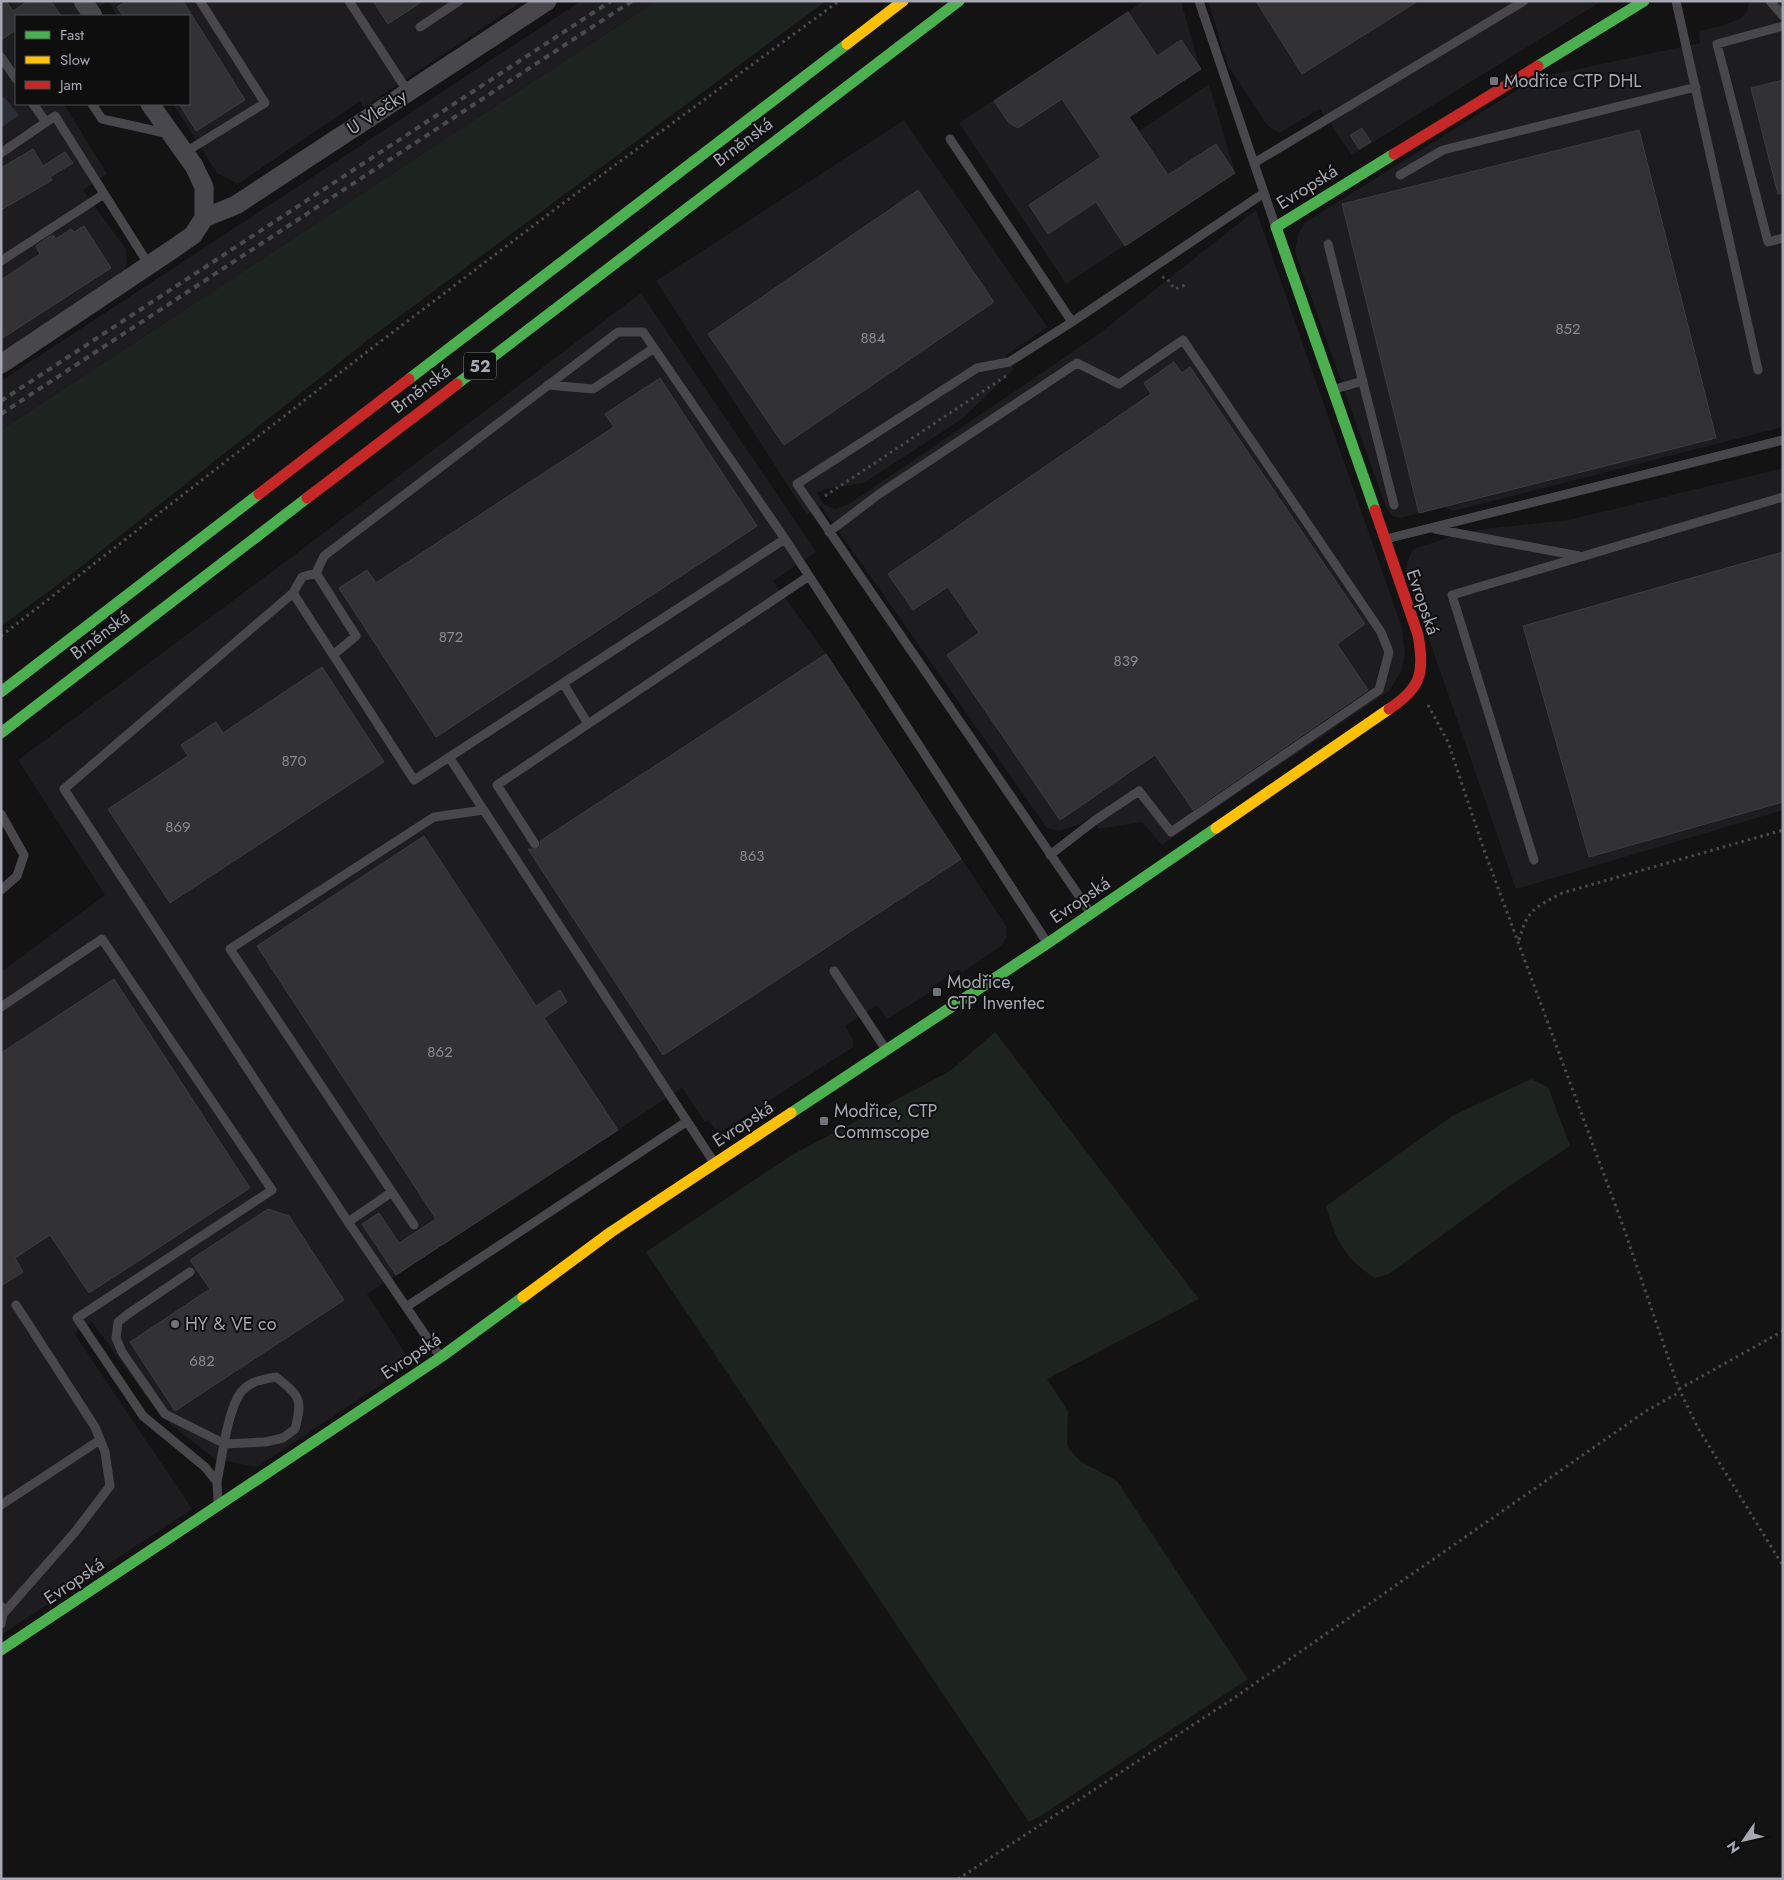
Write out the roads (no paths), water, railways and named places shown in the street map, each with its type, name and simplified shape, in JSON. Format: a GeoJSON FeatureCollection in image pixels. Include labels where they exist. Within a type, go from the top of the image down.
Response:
{"type":"FeatureCollection","features":[{"type":"Feature","properties":{"kind":"main road","name":"Brněnská"},"geometry":{"type":"LineString","coordinates":[[1,692],[903,1]]}},
{"type":"Feature","properties":{"kind":"main road","name":"Brněnská"},"geometry":{"type":"LineString","coordinates":[[1,733],[839,91],[960,1]]}},
{"type":"Feature","properties":{"kind":"main road","name":"Evropská"},"geometry":{"type":"LineString","coordinates":[[1,1650],[441,1357],[611,1232],[1048,943],[1407,697],[1414,687],[1420,672],[1422,656],[1418,635],[1276,227],[1644,1]]}},
{"type":"Feature","properties":{"kind":"street"},"geometry":{"type":"LineString","coordinates":[[83,1],[91,15]]}},
{"type":"Feature","properties":{"kind":"street","name":"U Vlečky"},"geometry":{"type":"LineString","coordinates":[[204,218],[236,205],[545,2]]}},
{"type":"Feature","properties":{"kind":"street"},"geometry":{"type":"LineString","coordinates":[[1,364],[193,235],[204,218],[204,187],[194,166],[151,105]]}},
{"type":"Feature","properties":{"kind":"lane"},"geometry":{"type":"LineString","coordinates":[[184,153],[266,103],[200,1]]}},
{"type":"Feature","properties":{"kind":"lane"},"geometry":{"type":"LineString","coordinates":[[349,1],[408,92]]}},
{"type":"Feature","properties":{"kind":"lane"},"geometry":{"type":"LineString","coordinates":[[420,27],[459,1]]}},
{"type":"Feature","properties":{"kind":"lane"},"geometry":{"type":"LineString","coordinates":[[1199,1],[1276,227]]}},
{"type":"Feature","properties":{"kind":"lane"},"geometry":{"type":"LineString","coordinates":[[1254,163],[1524,1]]}},
{"type":"Feature","properties":{"kind":"lane"},"geometry":{"type":"LineString","coordinates":[[1676,1],[1758,370]]}},
{"type":"Feature","properties":{"kind":"lane"},"geometry":{"type":"LineString","coordinates":[[1770,1],[1783,16]]}},
{"type":"Feature","properties":{"kind":"lane"},"geometry":{"type":"LineString","coordinates":[[1783,26],[1717,44],[1768,242],[1783,238]]}},
{"type":"Feature","properties":{"kind":"lane"},"geometry":{"type":"LineString","coordinates":[[1,57],[15,78]]}},
{"type":"Feature","properties":{"kind":"lane"},"geometry":{"type":"LineString","coordinates":[[1400,175],[1443,150],[1696,87]]}},
{"type":"Feature","properties":{"kind":"lane"},"geometry":{"type":"LineString","coordinates":[[34,105],[46,122]]}},
{"type":"Feature","properties":{"kind":"lane"},"geometry":{"type":"LineString","coordinates":[[93,105],[102,119],[171,134]]}},
{"type":"Feature","properties":{"kind":"lane"},"geometry":{"type":"LineString","coordinates":[[1,153],[55,116],[149,265]]}},
{"type":"Feature","properties":{"kind":"lane"},"geometry":{"type":"LineString","coordinates":[[950,139],[1072,322]]}},
{"type":"Feature","properties":{"kind":"lane"},"geometry":{"type":"LineString","coordinates":[[1091,914],[797,484],[978,368],[1006,364],[1264,193]]}},
{"type":"Feature","properties":{"kind":"lane"},"geometry":{"type":"LineString","coordinates":[[1,261],[104,194]]}},
{"type":"Feature","properties":{"kind":"lane"},"geometry":{"type":"LineString","coordinates":[[1328,244],[1394,505]]}},
{"type":"Feature","properties":{"kind":"lane"},"geometry":{"type":"LineString","coordinates":[[441,1357],[348,1222],[64,790],[293,593],[302,577],[316,573],[324,556],[618,332],[643,332],[785,539],[1048,943]]}},
{"type":"Feature","properties":{"kind":"lane"},"geometry":{"type":"LineString","coordinates":[[829,532],[879,494],[1077,363],[1119,384],[1183,340],[1381,632],[1388,652],[1379,690],[1171,832],[1139,791],[1094,821],[1050,855]]}},
{"type":"Feature","properties":{"kind":"lane"},"geometry":{"type":"LineString","coordinates":[[548,385],[593,389],[654,348]]}},
{"type":"Feature","properties":{"kind":"lane"},"geometry":{"type":"LineString","coordinates":[[1332,390],[1363,381]]}},
{"type":"Feature","properties":{"kind":"lane"},"geometry":{"type":"LineString","coordinates":[[1384,540],[1783,440]]}},
{"type":"Feature","properties":{"kind":"lane"},"geometry":{"type":"LineString","coordinates":[[1534,860],[1452,594],[1783,497]]}},
{"type":"Feature","properties":{"kind":"lane"},"geometry":{"type":"LineString","coordinates":[[1432,529],[1581,556]]}},
{"type":"Feature","properties":{"kind":"lane"},"geometry":{"type":"LineString","coordinates":[[293,593],[414,780],[785,539]]}},
{"type":"Feature","properties":{"kind":"lane"},"geometry":{"type":"LineString","coordinates":[[316,573],[356,636],[333,654]]}},
{"type":"Feature","properties":{"kind":"lane"},"geometry":{"type":"LineString","coordinates":[[535,844],[497,785],[809,576]]}},
{"type":"Feature","properties":{"kind":"lane"},"geometry":{"type":"LineString","coordinates":[[563,683],[588,724]]}},
{"type":"Feature","properties":{"kind":"lane"},"geometry":{"type":"LineString","coordinates":[[449,757],[714,1164]]}},
{"type":"Feature","properties":{"kind":"lane"},"geometry":{"type":"LineString","coordinates":[[414,1225],[230,949],[434,817],[484,810]]}},
{"type":"Feature","properties":{"kind":"lane"},"geometry":{"type":"LineString","coordinates":[[1,814],[24,855],[18,876],[1,890]]}},
{"type":"Feature","properties":{"kind":"lane"},"geometry":{"type":"LineString","coordinates":[[1,1007],[102,939],[272,1190],[77,1318],[143,1416],[205,1467],[217,1482]]}},
{"type":"Feature","properties":{"kind":"lane"},"geometry":{"type":"LineString","coordinates":[[834,971],[886,1050]]}},
{"type":"Feature","properties":{"kind":"lane"},"geometry":{"type":"LineString","coordinates":[[406,1307],[686,1122]]}},
{"type":"Feature","properties":{"kind":"lane"},"geometry":{"type":"LineString","coordinates":[[348,1222],[392,1192]]}},
{"type":"Feature","properties":{"kind":"lane"},"geometry":{"type":"LineString","coordinates":[[190,1272],[118,1322],[116,1338],[122,1352],[165,1414],[225,1444],[265,1442],[283,1438],[295,1430],[300,1410],[295,1392],[276,1377],[258,1380],[242,1392],[232,1411],[225,1444],[217,1482],[218,1506]]}},
{"type":"Feature","properties":{"kind":"lane"},"geometry":{"type":"LineString","coordinates":[[2,1615],[75,1532],[110,1486],[105,1452],[95,1427],[16,1305]]}},
{"type":"Feature","properties":{"kind":"lane"},"geometry":{"type":"LineString","coordinates":[[1,1505],[100,1440]]}},
{"type":"Feature","properties":{"kind":"railway"},"geometry":{"type":"LineString","coordinates":[[1,401],[611,1]]}},
{"type":"Feature","properties":{"kind":"railway"},"geometry":{"type":"LineString","coordinates":[[1,414],[632,1]]}},
{"type":"Feature","properties":{"kind":"place","name":"Modřice CTP DHL"},"geometry":{"type":"Point","coordinates":[1494,81]}},
{"type":"Feature","properties":{"kind":"place","name":"Modřice, CTP Inventec"},"geometry":{"type":"Point","coordinates":[937,992]}},
{"type":"Feature","properties":{"kind":"place","name":"Modřice, CTP Commscope"},"geometry":{"type":"Point","coordinates":[824,1121]}},
{"type":"Feature","properties":{"kind":"place","name":"HY & VE co"},"geometry":{"type":"Point","coordinates":[175,1324]}}]}
